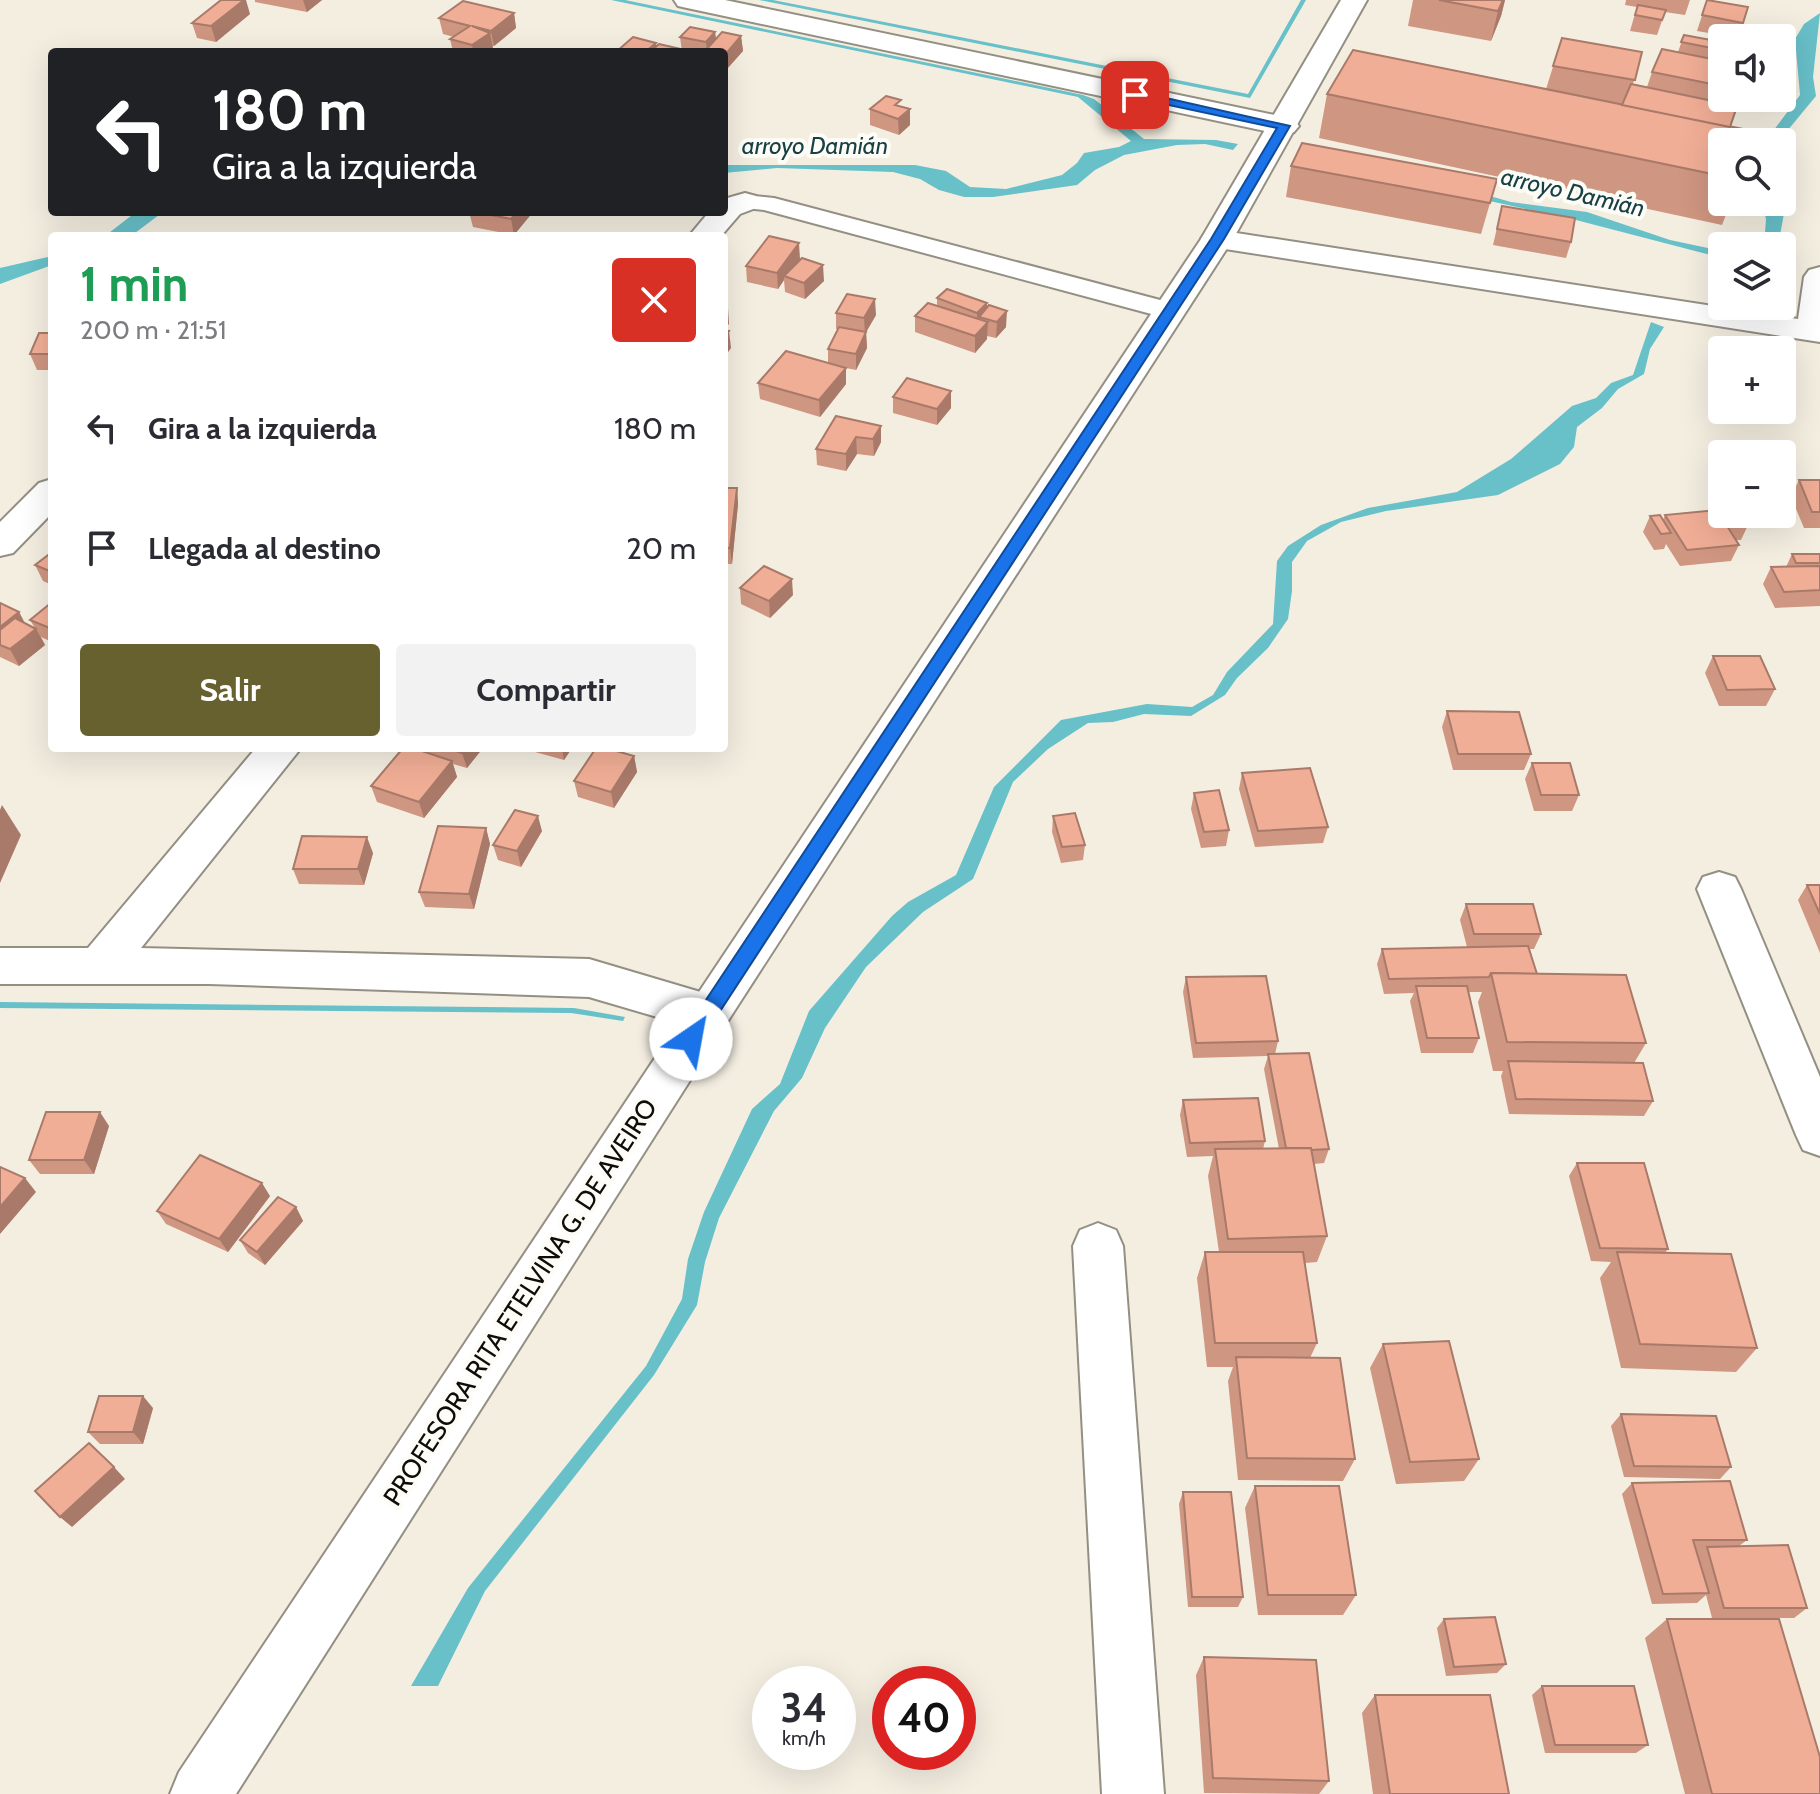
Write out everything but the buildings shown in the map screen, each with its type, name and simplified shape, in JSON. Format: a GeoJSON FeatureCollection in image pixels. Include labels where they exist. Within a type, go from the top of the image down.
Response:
{"type":"FeatureCollection","features":[{"type":"Feature","properties":{"kind":"street"},"geometry":{"type":"LineString","coordinates":[[687,0],[1274,143]]}},
{"type":"Feature","properties":{"kind":"street","name":"PROFESORA RITA ETELVINA G. DE AVEIRO"},"geometry":{"type":"LineString","coordinates":[[201,1794],[708,1013],[1217,239],[1354,0]]}},
{"type":"Feature","properties":{"kind":"street"},"geometry":{"type":"LineString","coordinates":[[728,208],[745,202]]}},
{"type":"Feature","properties":{"kind":"street"},"geometry":{"type":"LineString","coordinates":[[708,232],[722,216]]}},
{"type":"Feature","properties":{"kind":"street"},"geometry":{"type":"LineString","coordinates":[[1217,239],[1816,332],[1820,277]]}},
{"type":"Feature","properties":{"kind":"street"},"geometry":{"type":"LineString","coordinates":[[0,544],[48,495]]}},
{"type":"Feature","properties":{"kind":"street"},"geometry":{"type":"LineString","coordinates":[[99,966],[277,752]]}},
{"type":"Feature","properties":{"kind":"street"},"geometry":{"type":"LineString","coordinates":[[1719,889],[1820,1135]]}},
{"type":"Feature","properties":{"kind":"street"},"geometry":{"type":"LineString","coordinates":[[0,966],[209,966],[589,978],[708,1013]]}},
{"type":"Feature","properties":{"kind":"street"},"geometry":{"type":"LineString","coordinates":[[1098,1246],[1133,1794]]}},
{"type":"Feature","properties":{"kind":"lane"},"geometry":{"type":"LineString","coordinates":[[745,202],[765,203],[1170,311]]}},
{"type":"Feature","properties":{"kind":"water"},"geometry":{"type":"Polygon","coordinates":[[[611,0],[625,0],[1083,95],[1094,99],[1144,139],[1216,140],[1238,144],[1233,150],[1205,144],[1177,145],[1124,155],[1095,170],[1077,185],[993,197],[964,197],[893,172],[777,168],[728,173],[728,165],[915,165],[946,171],[970,187],[1006,189],[1062,175],[1084,153],[1119,147],[1131,141],[1078,97],[611,0]]]}},
{"type":"Feature","properties":{"kind":"water"},"geometry":{"type":"Polygon","coordinates":[[[759,0],[773,0],[1248,94],[1301,0],[1306,0],[1250,98],[759,0]]]}},
{"type":"Feature","properties":{"kind":"water"},"geometry":{"type":"Polygon","coordinates":[[[1820,13],[1813,77],[1816,96],[1790,128],[1775,128],[1787,112],[1796,112],[1796,100],[1800,95],[1796,37],[1804,24],[1820,13]]]}},
{"type":"Feature","properties":{"kind":"water"},"geometry":{"type":"Polygon","coordinates":[[[1376,176],[1451,185],[1511,202],[1587,212],[1670,240],[1708,248],[1708,254],[1576,220],[1376,176]]]}},
{"type":"Feature","properties":{"kind":"water"},"geometry":{"type":"Polygon","coordinates":[[[131,216],[158,216],[136,232],[110,232],[131,216]]]}},
{"type":"Feature","properties":{"kind":"water"},"geometry":{"type":"Polygon","coordinates":[[[1765,216],[1784,216],[1781,232],[1765,232],[1765,216]]]}},
{"type":"Feature","properties":{"kind":"water"},"geometry":{"type":"Polygon","coordinates":[[[48,257],[48,266],[0,284],[0,268],[48,257]]]}},
{"type":"Feature","properties":{"kind":"water"},"geometry":{"type":"Polygon","coordinates":[[[1651,322],[1664,327],[1650,349],[1644,374],[1618,389],[1602,408],[1577,427],[1574,447],[1560,464],[1498,495],[1386,511],[1341,522],[1307,541],[1292,562],[1288,619],[1268,648],[1237,678],[1225,695],[1191,716],[1144,714],[1113,722],[1088,723],[1048,749],[1013,782],[973,879],[923,912],[866,967],[825,1028],[802,1078],[774,1111],[719,1218],[705,1262],[697,1305],[654,1375],[485,1591],[438,1686],[411,1686],[468,1588],[646,1366],[682,1299],[688,1259],[704,1212],[752,1109],[780,1084],[809,1011],[892,916],[908,902],[956,875],[994,787],[1061,720],[1147,704],[1192,707],[1213,695],[1227,672],[1273,624],[1277,561],[1288,546],[1321,525],[1368,508],[1457,492],[1511,459],[1572,406],[1596,398],[1611,383],[1633,375],[1651,322]]]}},
{"type":"Feature","properties":{"kind":"water"},"geometry":{"type":"Polygon","coordinates":[[[0,1002],[574,1008],[625,1017],[623,1021],[571,1013],[0,1008],[0,1002]]]}},
{"type":"Feature","properties":{"kind":"route"},"geometry":{"type":"LineString","coordinates":[[691,1039],[1217,239],[1284,126],[1135,95]]}},
{"type":"Feature","properties":{"kind":"water label","name":"arroyo Damián"},"geometry":{"type":"Point","coordinates":[815,145]}},
{"type":"Feature","properties":{"kind":"water label","name":"arroyo Damián"},"geometry":{"type":"Point","coordinates":[1573,192]}}]}
